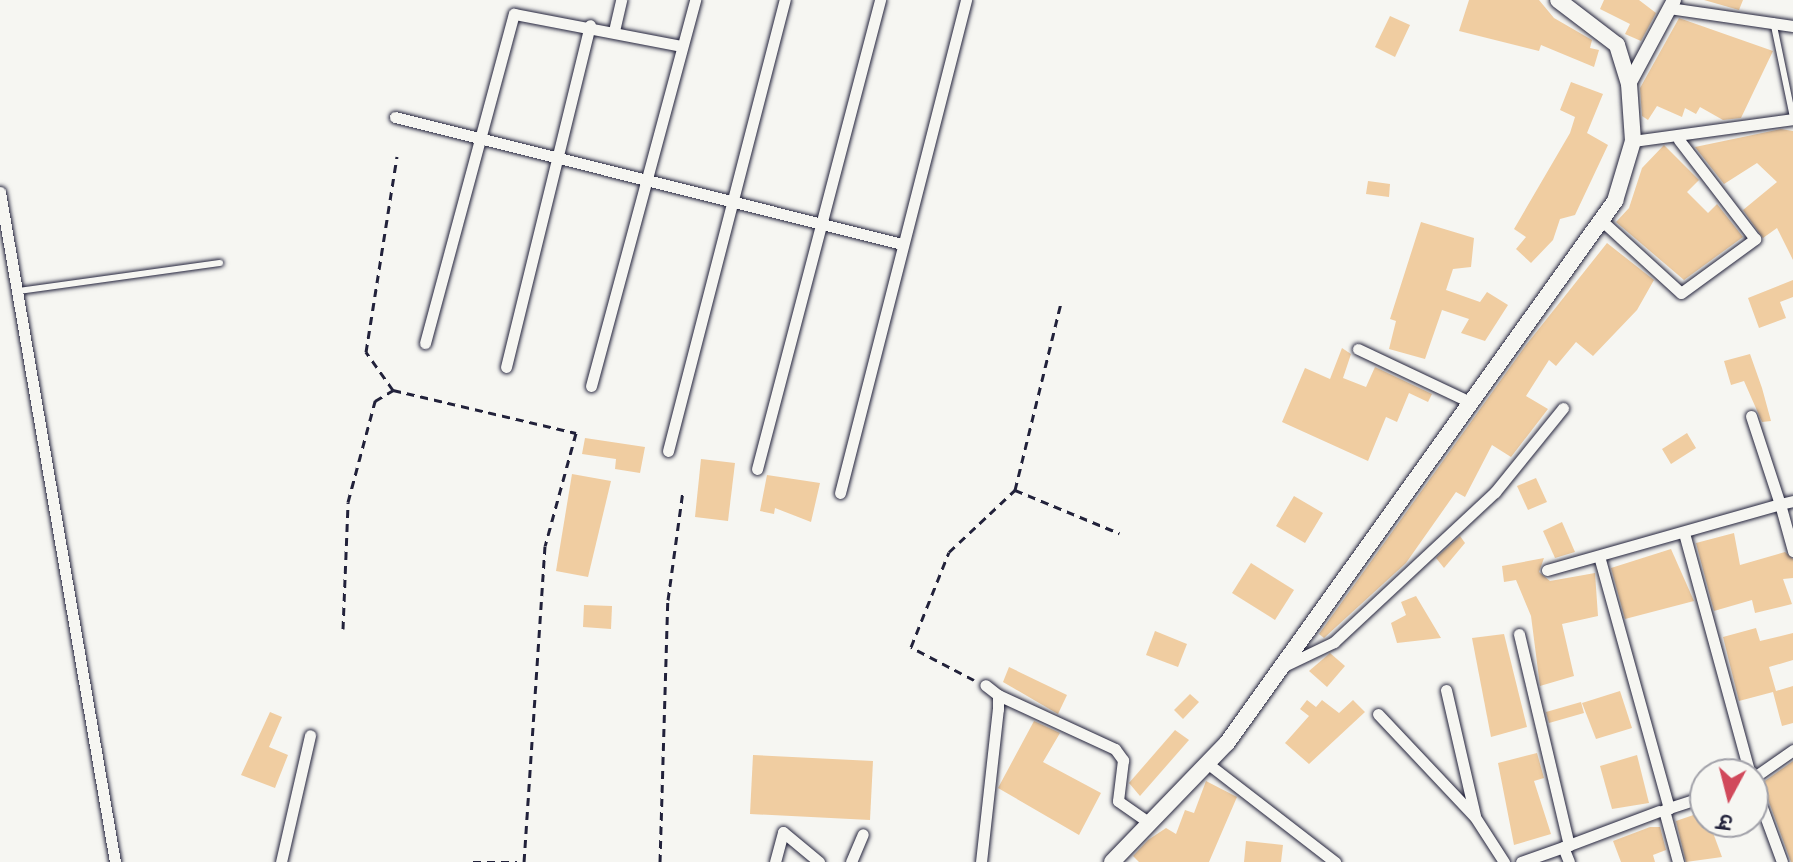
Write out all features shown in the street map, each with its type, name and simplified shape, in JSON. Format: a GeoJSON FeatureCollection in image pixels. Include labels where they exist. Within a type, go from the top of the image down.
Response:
{"type":"FeatureCollection","features":[{"type":"Feature","properties":{"kind":"main road"},"geometry":{"type":"LineString","coordinates":[[1112,862],[1207,763],[1281,668],[1601,220],[1633,141],[1629,84],[1617,45],[1558,0]]}},
{"type":"Feature","properties":{"kind":"street"},"geometry":{"type":"LineString","coordinates":[[614,31],[621,0]]}},
{"type":"Feature","properties":{"kind":"street"},"geometry":{"type":"LineString","coordinates":[[591,386],[695,0]]}},
{"type":"Feature","properties":{"kind":"street"},"geometry":{"type":"LineString","coordinates":[[668,451],[785,0]]}},
{"type":"Feature","properties":{"kind":"street"},"geometry":{"type":"LineString","coordinates":[[757,469],[880,0]]}},
{"type":"Feature","properties":{"kind":"street"},"geometry":{"type":"LineString","coordinates":[[840,493],[966,0]]}},
{"type":"Feature","properties":{"kind":"street"},"geometry":{"type":"LineString","coordinates":[[1629,84],[1672,4],[1793,26]]}},
{"type":"Feature","properties":{"kind":"street"},"geometry":{"type":"LineString","coordinates":[[425,343],[477,137],[514,14],[590,25],[682,46]]}},
{"type":"Feature","properties":{"kind":"street"},"geometry":{"type":"LineString","coordinates":[[506,367],[590,25]]}},
{"type":"Feature","properties":{"kind":"street"},"geometry":{"type":"LineString","coordinates":[[395,117],[902,244]]}},
{"type":"Feature","properties":{"kind":"street"},"geometry":{"type":"LineString","coordinates":[[1633,141],[1679,140],[1793,119]]}},
{"type":"Feature","properties":{"kind":"street"},"geometry":{"type":"LineString","coordinates":[[1601,220],[1681,293],[1755,239],[1679,140]]}},
{"type":"Feature","properties":{"kind":"street"},"geometry":{"type":"LineString","coordinates":[[0,192],[115,862]]}},
{"type":"Feature","properties":{"kind":"street"},"geometry":{"type":"LineString","coordinates":[[1358,349],[1472,403]]}},
{"type":"Feature","properties":{"kind":"street"},"geometry":{"type":"LineString","coordinates":[[1281,668],[1334,642],[1495,492],[1563,408]]}},
{"type":"Feature","properties":{"kind":"street"},"geometry":{"type":"LineString","coordinates":[[1751,416],[1793,551]]}},
{"type":"Feature","properties":{"kind":"street"},"geometry":{"type":"LineString","coordinates":[[1547,570],[1793,501]]}},
{"type":"Feature","properties":{"kind":"street"},"geometry":{"type":"LineString","coordinates":[[1684,533],[1746,758]]}},
{"type":"Feature","properties":{"kind":"street"},"geometry":{"type":"LineString","coordinates":[[1599,556],[1678,862]]}},
{"type":"Feature","properties":{"kind":"street"},"geometry":{"type":"LineString","coordinates":[[1519,634],[1569,862]]}},
{"type":"Feature","properties":{"kind":"street"},"geometry":{"type":"LineString","coordinates":[[985,685],[998,695],[1115,749],[1123,760],[1118,801],[1150,823]]}},
{"type":"Feature","properties":{"kind":"street"},"geometry":{"type":"LineString","coordinates":[[1446,690],[1475,817]]}},
{"type":"Feature","properties":{"kind":"street"},"geometry":{"type":"LineString","coordinates":[[981,862],[998,695]]}},
{"type":"Feature","properties":{"kind":"street"},"geometry":{"type":"LineString","coordinates":[[1378,714],[1475,817],[1504,862]]}},
{"type":"Feature","properties":{"kind":"street"},"geometry":{"type":"LineString","coordinates":[[281,862],[310,735]]}},
{"type":"Feature","properties":{"kind":"street"},"geometry":{"type":"LineString","coordinates":[[1769,767],[1793,750]]}},
{"type":"Feature","properties":{"kind":"street"},"geometry":{"type":"LineString","coordinates":[[1207,763],[1335,862]]}},
{"type":"Feature","properties":{"kind":"street"},"geometry":{"type":"LineString","coordinates":[[1521,862],[1689,801]]}},
{"type":"Feature","properties":{"kind":"street"},"geometry":{"type":"LineString","coordinates":[[1769,826],[1782,862]]}},
{"type":"Feature","properties":{"kind":"street"},"geometry":{"type":"LineString","coordinates":[[775,862],[783,832],[819,862]]}},
{"type":"Feature","properties":{"kind":"street"},"geometry":{"type":"LineString","coordinates":[[851,862],[863,834]]}},
{"type":"Feature","properties":{"kind":"lane"},"geometry":{"type":"LineString","coordinates":[[1773,21],[1793,119]]}},
{"type":"Feature","properties":{"kind":"lane"},"geometry":{"type":"LineString","coordinates":[[18,291],[220,263]]}},
{"type":"Feature","properties":{"kind":"path"},"geometry":{"type":"LineString","coordinates":[[397,156],[366,352],[393,390],[576,433],[545,546],[524,862]]}},
{"type":"Feature","properties":{"kind":"path"},"geometry":{"type":"LineString","coordinates":[[985,685],[911,647],[949,552],[1015,490],[1061,303]]}},
{"type":"Feature","properties":{"kind":"path"},"geometry":{"type":"LineString","coordinates":[[343,629],[348,502],[375,401],[393,390]]}},
{"type":"Feature","properties":{"kind":"path"},"geometry":{"type":"LineString","coordinates":[[1015,490],[1119,533]]}},
{"type":"Feature","properties":{"kind":"path"},"geometry":{"type":"LineString","coordinates":[[660,862],[668,600],[683,491]]}},
{"type":"Feature","properties":{"kind":"path"},"geometry":{"type":"LineString","coordinates":[[473,862],[517,862]]}},
{"type":"Feature","properties":{"kind":"building"},"geometry":{"type":"Polygon","coordinates":[[[1469,0],[1539,0],[1554,18],[1592,40],[1590,48],[1599,50],[1594,67],[1541,45],[1539,51],[1459,31],[1469,0]]]}},
{"type":"Feature","properties":{"kind":"building"},"geometry":{"type":"Polygon","coordinates":[[[1604,0],[1639,0],[1656,13],[1641,41],[1625,34],[1630,24],[1600,9],[1604,0]]]}},
{"type":"Feature","properties":{"kind":"building"},"geometry":{"type":"Polygon","coordinates":[[[1704,0],[1743,0],[1739,10],[1704,0]]]}},
{"type":"Feature","properties":{"kind":"building"},"geometry":{"type":"Polygon","coordinates":[[[1390,16],[1410,25],[1395,57],[1375,47],[1390,16]]]}},
{"type":"Feature","properties":{"kind":"building"},"geometry":{"type":"Polygon","coordinates":[[[1679,18],[1773,51],[1741,118],[1723,120],[1700,107],[1696,114],[1685,108],[1682,117],[1657,106],[1648,120],[1642,116],[1640,88],[1679,18]]]}},
{"type":"Feature","properties":{"kind":"building"},"geometry":{"type":"Polygon","coordinates":[[[1571,82],[1603,94],[1587,133],[1608,145],[1575,215],[1560,219],[1553,240],[1531,263],[1516,249],[1526,237],[1514,229],[1570,133],[1575,117],[1560,110],[1571,82]]]}},
{"type":"Feature","properties":{"kind":"building"},"geometry":{"type":"Polygon","coordinates":[[[1781,129],[1793,131],[1793,260],[1777,228],[1763,238],[1743,210],[1777,182],[1757,163],[1724,184],[1695,147],[1781,129]]]}},
{"type":"Feature","properties":{"kind":"building"},"geometry":{"type":"Polygon","coordinates":[[[1664,145],[1699,180],[1687,192],[1708,213],[1717,204],[1743,237],[1684,280],[1616,222],[1629,208],[1642,168],[1664,145]]]}},
{"type":"Feature","properties":{"kind":"building"},"geometry":{"type":"Polygon","coordinates":[[[1368,181],[1390,184],[1389,197],[1366,194],[1368,181]]]}},
{"type":"Feature","properties":{"kind":"building"},"geometry":{"type":"Polygon","coordinates":[[[1421,222],[1474,238],[1471,267],[1453,269],[1446,290],[1480,302],[1487,292],[1508,305],[1485,341],[1461,333],[1469,319],[1442,310],[1425,359],[1389,349],[1396,321],[1390,319],[1421,222]]]}},
{"type":"Feature","properties":{"kind":"building"},"geometry":{"type":"Polygon","coordinates":[[[1607,243],[1654,280],[1637,310],[1593,356],[1576,342],[1556,366],[1549,360],[1526,396],[1548,409],[1511,457],[1492,445],[1465,497],[1456,492],[1406,563],[1324,638],[1319,634],[1526,345],[1607,243]]]}},
{"type":"Feature","properties":{"kind":"building"},"geometry":{"type":"Polygon","coordinates":[[[1793,280],[1793,297],[1780,302],[1786,318],[1759,328],[1748,298],[1793,280]]]}},
{"type":"Feature","properties":{"kind":"building"},"geometry":{"type":"Polygon","coordinates":[[[1342,348],[1351,354],[1343,378],[1366,387],[1375,367],[1432,394],[1428,402],[1409,393],[1397,422],[1386,417],[1368,461],[1282,422],[1305,368],[1330,379],[1342,348]]]}},
{"type":"Feature","properties":{"kind":"building"},"geometry":{"type":"Polygon","coordinates":[[[1750,354],[1771,421],[1762,422],[1744,381],[1731,385],[1724,361],[1750,354]]]}},
{"type":"Feature","properties":{"kind":"building"},"geometry":{"type":"Polygon","coordinates":[[[1687,433],[1696,448],[1671,464],[1662,449],[1687,433]]]}},
{"type":"Feature","properties":{"kind":"building"},"geometry":{"type":"Polygon","coordinates":[[[585,438],[645,447],[640,473],[615,469],[616,459],[582,454],[585,438]]]}},
{"type":"Feature","properties":{"kind":"building"},"geometry":{"type":"Polygon","coordinates":[[[701,459],[735,463],[728,521],[695,517],[701,459]]]}},
{"type":"Feature","properties":{"kind":"building"},"geometry":{"type":"Polygon","coordinates":[[[572,474],[611,481],[588,577],[556,571],[572,474]]]}},
{"type":"Feature","properties":{"kind":"building"},"geometry":{"type":"Polygon","coordinates":[[[767,475],[820,483],[811,522],[775,508],[774,514],[760,511],[767,475]]]}},
{"type":"Feature","properties":{"kind":"building"},"geometry":{"type":"Polygon","coordinates":[[[1536,478],[1547,502],[1528,510],[1517,486],[1536,478]]]}},
{"type":"Feature","properties":{"kind":"building"},"geometry":{"type":"Polygon","coordinates":[[[1294,496],[1323,513],[1305,543],[1276,526],[1294,496]]]}},
{"type":"Feature","properties":{"kind":"building"},"geometry":{"type":"Polygon","coordinates":[[[1562,522],[1575,552],[1555,558],[1543,531],[1562,522]]]}},
{"type":"Feature","properties":{"kind":"building"},"geometry":{"type":"Polygon","coordinates":[[[1734,533],[1740,565],[1785,552],[1793,559],[1793,578],[1783,579],[1792,604],[1755,613],[1752,600],[1714,611],[1696,543],[1734,533]]]}},
{"type":"Feature","properties":{"kind":"building"},"geometry":{"type":"Polygon","coordinates":[[[1460,536],[1465,543],[1444,568],[1436,558],[1460,536]]]}},
{"type":"Feature","properties":{"kind":"building"},"geometry":{"type":"Polygon","coordinates":[[[1671,549],[1694,601],[1625,619],[1611,568],[1671,549]]]}},
{"type":"Feature","properties":{"kind":"building"},"geometry":{"type":"Polygon","coordinates":[[[1544,558],[1539,572],[1550,581],[1595,573],[1598,616],[1562,624],[1574,676],[1540,686],[1531,616],[1516,580],[1504,582],[1502,566],[1544,558]]]}},
{"type":"Feature","properties":{"kind":"building"},"geometry":{"type":"Polygon","coordinates":[[[1251,563],[1294,590],[1275,620],[1232,593],[1251,563]]]}},
{"type":"Feature","properties":{"kind":"building"},"geometry":{"type":"Polygon","coordinates":[[[1416,596],[1441,638],[1397,643],[1391,623],[1406,615],[1401,602],[1416,596]]]}},
{"type":"Feature","properties":{"kind":"building"},"geometry":{"type":"Polygon","coordinates":[[[584,605],[612,606],[611,629],[583,627],[584,605]]]}},
{"type":"Feature","properties":{"kind":"building"},"geometry":{"type":"Polygon","coordinates":[[[1756,628],[1760,641],[1793,633],[1793,660],[1769,667],[1776,691],[1793,686],[1793,723],[1782,726],[1773,692],[1739,701],[1723,637],[1756,628]]]}},
{"type":"Feature","properties":{"kind":"building"},"geometry":{"type":"Polygon","coordinates":[[[1155,631],[1187,644],[1178,667],[1146,655],[1155,631]]]}},
{"type":"Feature","properties":{"kind":"building"},"geometry":{"type":"Polygon","coordinates":[[[1504,634],[1527,727],[1491,737],[1472,638],[1504,634]]]}},
{"type":"Feature","properties":{"kind":"building"},"geometry":{"type":"Polygon","coordinates":[[[1330,653],[1345,666],[1327,687],[1309,671],[1330,653]]]}},
{"type":"Feature","properties":{"kind":"building"},"geometry":{"type":"Polygon","coordinates":[[[1009,667],[1067,695],[1058,714],[1003,682],[1009,667]]]}},
{"type":"Feature","properties":{"kind":"building"},"geometry":{"type":"Polygon","coordinates":[[[1620,691],[1632,728],[1596,739],[1582,703],[1620,691]]]}},
{"type":"Feature","properties":{"kind":"building"},"geometry":{"type":"Polygon","coordinates":[[[1190,694],[1199,702],[1183,719],[1174,710],[1190,694]]]}},
{"type":"Feature","properties":{"kind":"building"},"geometry":{"type":"Polygon","coordinates":[[[1307,700],[1316,707],[1322,700],[1339,713],[1353,700],[1365,712],[1309,764],[1285,743],[1309,716],[1300,709],[1307,700]]]}},
{"type":"Feature","properties":{"kind":"building"},"geometry":{"type":"Polygon","coordinates":[[[1581,702],[1584,713],[1549,723],[1546,712],[1581,702]]]}},
{"type":"Feature","properties":{"kind":"building"},"geometry":{"type":"Polygon","coordinates":[[[270,712],[282,717],[269,747],[288,755],[275,788],[241,775],[270,712]]]}},
{"type":"Feature","properties":{"kind":"building"},"geometry":{"type":"Polygon","coordinates":[[[1034,721],[1060,733],[1043,762],[1101,793],[1079,835],[998,788],[1034,721]]]}},
{"type":"Feature","properties":{"kind":"building"},"geometry":{"type":"Polygon","coordinates":[[[1175,730],[1189,740],[1140,796],[1129,783],[1175,730]]]}},
{"type":"Feature","properties":{"kind":"building"},"geometry":{"type":"Polygon","coordinates":[[[1537,753],[1544,778],[1534,781],[1551,834],[1514,845],[1498,763],[1537,753]]]}},
{"type":"Feature","properties":{"kind":"building"},"geometry":{"type":"Polygon","coordinates":[[[753,755],[873,761],[870,820],[750,814],[753,755]]]}},
{"type":"Feature","properties":{"kind":"building"},"geometry":{"type":"Polygon","coordinates":[[[1637,755],[1649,803],[1612,809],[1600,766],[1637,755]]]}},
{"type":"Feature","properties":{"kind":"building"},"geometry":{"type":"Polygon","coordinates":[[[1793,761],[1793,862],[1769,802],[1769,778],[1793,761]]]}},
{"type":"Feature","properties":{"kind":"building"},"geometry":{"type":"Polygon","coordinates":[[[1206,781],[1237,797],[1209,862],[1139,862],[1133,856],[1148,840],[1166,828],[1176,834],[1185,810],[1194,813],[1206,781]]]}},
{"type":"Feature","properties":{"kind":"building"},"geometry":{"type":"Polygon","coordinates":[[[1689,817],[1689,838],[1715,838],[1722,857],[1686,862],[1676,821],[1689,817]]]}},
{"type":"Feature","properties":{"kind":"building"},"geometry":{"type":"Polygon","coordinates":[[[1650,827],[1660,827],[1666,850],[1653,855],[1655,862],[1621,862],[1613,841],[1650,827]]]}},
{"type":"Feature","properties":{"kind":"building"},"geometry":{"type":"Polygon","coordinates":[[[1246,841],[1283,845],[1281,862],[1244,862],[1246,841]]]}}]}
